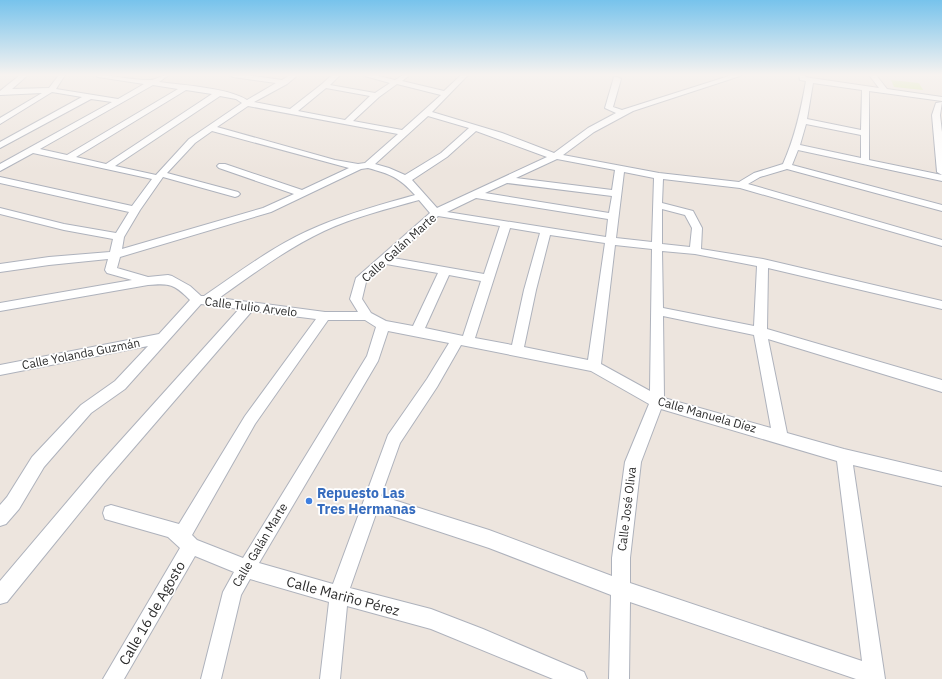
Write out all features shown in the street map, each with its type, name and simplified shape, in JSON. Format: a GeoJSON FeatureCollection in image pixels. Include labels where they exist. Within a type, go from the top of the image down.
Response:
{"type":"FeatureCollection","features":[{"type":"Feature","properties":{"kind":"street"},"geometry":{"type":"LineString","coordinates":[[0,122],[24,107]]}},
{"type":"Feature","properties":{"kind":"street"},"geometry":{"type":"LineString","coordinates":[[0,145],[70,107]]}},
{"type":"Feature","properties":{"kind":"street"},"geometry":{"type":"LineString","coordinates":[[0,168],[109,107]]}},
{"type":"Feature","properties":{"kind":"street"},"geometry":{"type":"LineString","coordinates":[[69,158],[154,107]]}},
{"type":"Feature","properties":{"kind":"street"},"geometry":{"type":"LineString","coordinates":[[107,166],[198,107]]}},
{"type":"Feature","properties":{"kind":"street","name":"Calle Tulio Arvelo"},"geometry":{"type":"LineString","coordinates":[[242,107],[192,141],[160,176],[134,210],[118,237],[110,270],[148,281],[168,279],[202,300],[325,316],[367,316]]}},
{"type":"Feature","properties":{"kind":"street"},"geometry":{"type":"LineString","coordinates":[[265,107],[403,133]]}},
{"type":"Feature","properties":{"kind":"street"},"geometry":{"type":"LineString","coordinates":[[291,112],[298,107]]}},
{"type":"Feature","properties":{"kind":"street"},"geometry":{"type":"LineString","coordinates":[[346,122],[363,107]]}},
{"type":"Feature","properties":{"kind":"street"},"geometry":{"type":"LineString","coordinates":[[0,268],[49,261],[114,255],[267,210],[363,166],[433,107]]}},
{"type":"Feature","properties":{"kind":"street"},"geometry":{"type":"LineString","coordinates":[[609,107],[609,108],[623,113]]}},
{"type":"Feature","properties":{"kind":"street","name":"Calle Galán Marte"},"geometry":{"type":"LineString","coordinates":[[211,679],[232,592],[373,357],[383,325],[367,316],[356,299],[360,281],[436,213],[556,156],[591,130],[623,113],[642,107]]}},
{"type":"Feature","properties":{"kind":"street"},"geometry":{"type":"LineString","coordinates":[[787,166],[796,147],[804,121],[806,107]]}},
{"type":"Feature","properties":{"kind":"street"},"geometry":{"type":"LineString","coordinates":[[864,107],[866,162]]}},
{"type":"Feature","properties":{"kind":"street"},"geometry":{"type":"LineString","coordinates":[[938,107],[936,115],[942,172]]}},
{"type":"Feature","properties":{"kind":"street"},"geometry":{"type":"LineString","coordinates":[[427,113],[499,135],[546,154],[659,176],[742,185],[942,243]]}},
{"type":"Feature","properties":{"kind":"street"},"geometry":{"type":"LineString","coordinates":[[804,121],[865,133]]}},
{"type":"Feature","properties":{"kind":"street"},"geometry":{"type":"LineString","coordinates":[[210,128],[284,147],[333,162],[386,170],[406,179],[436,213],[611,241],[695,251],[763,263],[942,305]]}},
{"type":"Feature","properties":{"kind":"street"},"geometry":{"type":"LineString","coordinates":[[406,179],[444,155],[474,128]]}},
{"type":"Feature","properties":{"kind":"street"},"geometry":{"type":"LineString","coordinates":[[796,147],[942,178]]}},
{"type":"Feature","properties":{"kind":"street"},"geometry":{"type":"LineString","coordinates":[[31,150],[160,176],[182,178],[235,194]]}},
{"type":"Feature","properties":{"kind":"street"},"geometry":{"type":"LineString","coordinates":[[222,166],[302,193]]}},
{"type":"Feature","properties":{"kind":"street"},"geometry":{"type":"LineString","coordinates":[[742,185],[747,180],[766,171],[787,166],[942,208]]}},
{"type":"Feature","properties":{"kind":"street"},"geometry":{"type":"LineString","coordinates":[[594,366],[620,169]]}},
{"type":"Feature","properties":{"kind":"street","name":"Calle José Oliva"},"geometry":{"type":"LineString","coordinates":[[619,679],[621,558],[633,462],[658,402],[657,205],[659,176]]}},
{"type":"Feature","properties":{"kind":"street"},"geometry":{"type":"LineString","coordinates":[[0,180],[134,210]]}},
{"type":"Feature","properties":{"kind":"street"},"geometry":{"type":"LineString","coordinates":[[507,180],[617,194]]}},
{"type":"Feature","properties":{"kind":"street"},"geometry":{"type":"LineString","coordinates":[[476,195],[614,217]]}},
{"type":"Feature","properties":{"kind":"street"},"geometry":{"type":"LineString","coordinates":[[0,518],[13,502],[38,462],[86,409],[120,385],[162,338],[202,300],[283,249],[321,229],[361,214],[421,196]]}},
{"type":"Feature","properties":{"kind":"street"},"geometry":{"type":"LineString","coordinates":[[657,205],[689,213],[697,228],[695,251]]}},
{"type":"Feature","properties":{"kind":"street"},"geometry":{"type":"LineString","coordinates":[[0,211],[64,227],[118,237]]}},
{"type":"Feature","properties":{"kind":"street"},"geometry":{"type":"LineString","coordinates":[[330,679],[339,594],[393,440],[463,340],[488,279],[506,224]]}},
{"type":"Feature","properties":{"kind":"street"},"geometry":{"type":"LineString","coordinates":[[517,350],[530,290],[546,231]]}},
{"type":"Feature","properties":{"kind":"street"},"geometry":{"type":"LineString","coordinates":[[0,259],[20,265]]}},
{"type":"Feature","properties":{"kind":"street"},"geometry":{"type":"LineString","coordinates":[[382,260],[445,270],[488,279]]}},
{"type":"Feature","properties":{"kind":"street"},"geometry":{"type":"LineString","coordinates":[[763,263],[760,332],[780,436]]}},
{"type":"Feature","properties":{"kind":"street"},"geometry":{"type":"LineString","coordinates":[[417,332],[445,270]]}},
{"type":"Feature","properties":{"kind":"street"},"geometry":{"type":"LineString","coordinates":[[0,307],[148,281]]}},
{"type":"Feature","properties":{"kind":"street"},"geometry":{"type":"LineString","coordinates":[[0,595],[101,474],[248,307]]}},
{"type":"Feature","properties":{"kind":"street"},"geometry":{"type":"LineString","coordinates":[[658,310],[760,332],[942,386]]}},
{"type":"Feature","properties":{"kind":"street","name":"Calle 16 de Agosto"},"geometry":{"type":"LineString","coordinates":[[113,679],[250,420],[325,316]]}},
{"type":"Feature","properties":{"kind":"street","name":"Calle Manuela Díez"},"geometry":{"type":"LineString","coordinates":[[383,325],[594,366],[658,402],[780,436],[844,456],[942,479]]}},
{"type":"Feature","properties":{"kind":"street","name":"Calle Yolanda Guzmán"},"geometry":{"type":"LineString","coordinates":[[0,370],[162,338]]}},
{"type":"Feature","properties":{"kind":"street"},"geometry":{"type":"LineString","coordinates":[[371,501],[489,539],[620,589],[874,677],[844,456]]}},
{"type":"Feature","properties":{"kind":"street","name":"Calle Mariño Pérez"},"geometry":{"type":"LineString","coordinates":[[111,513],[173,530],[186,542],[246,568],[286,581],[431,619],[577,679]]}},
{"type":"Feature","properties":{"kind":"place","name":"Repuesto Las Tres Hermanas"},"geometry":{"type":"Point","coordinates":[309,501]}}]}
